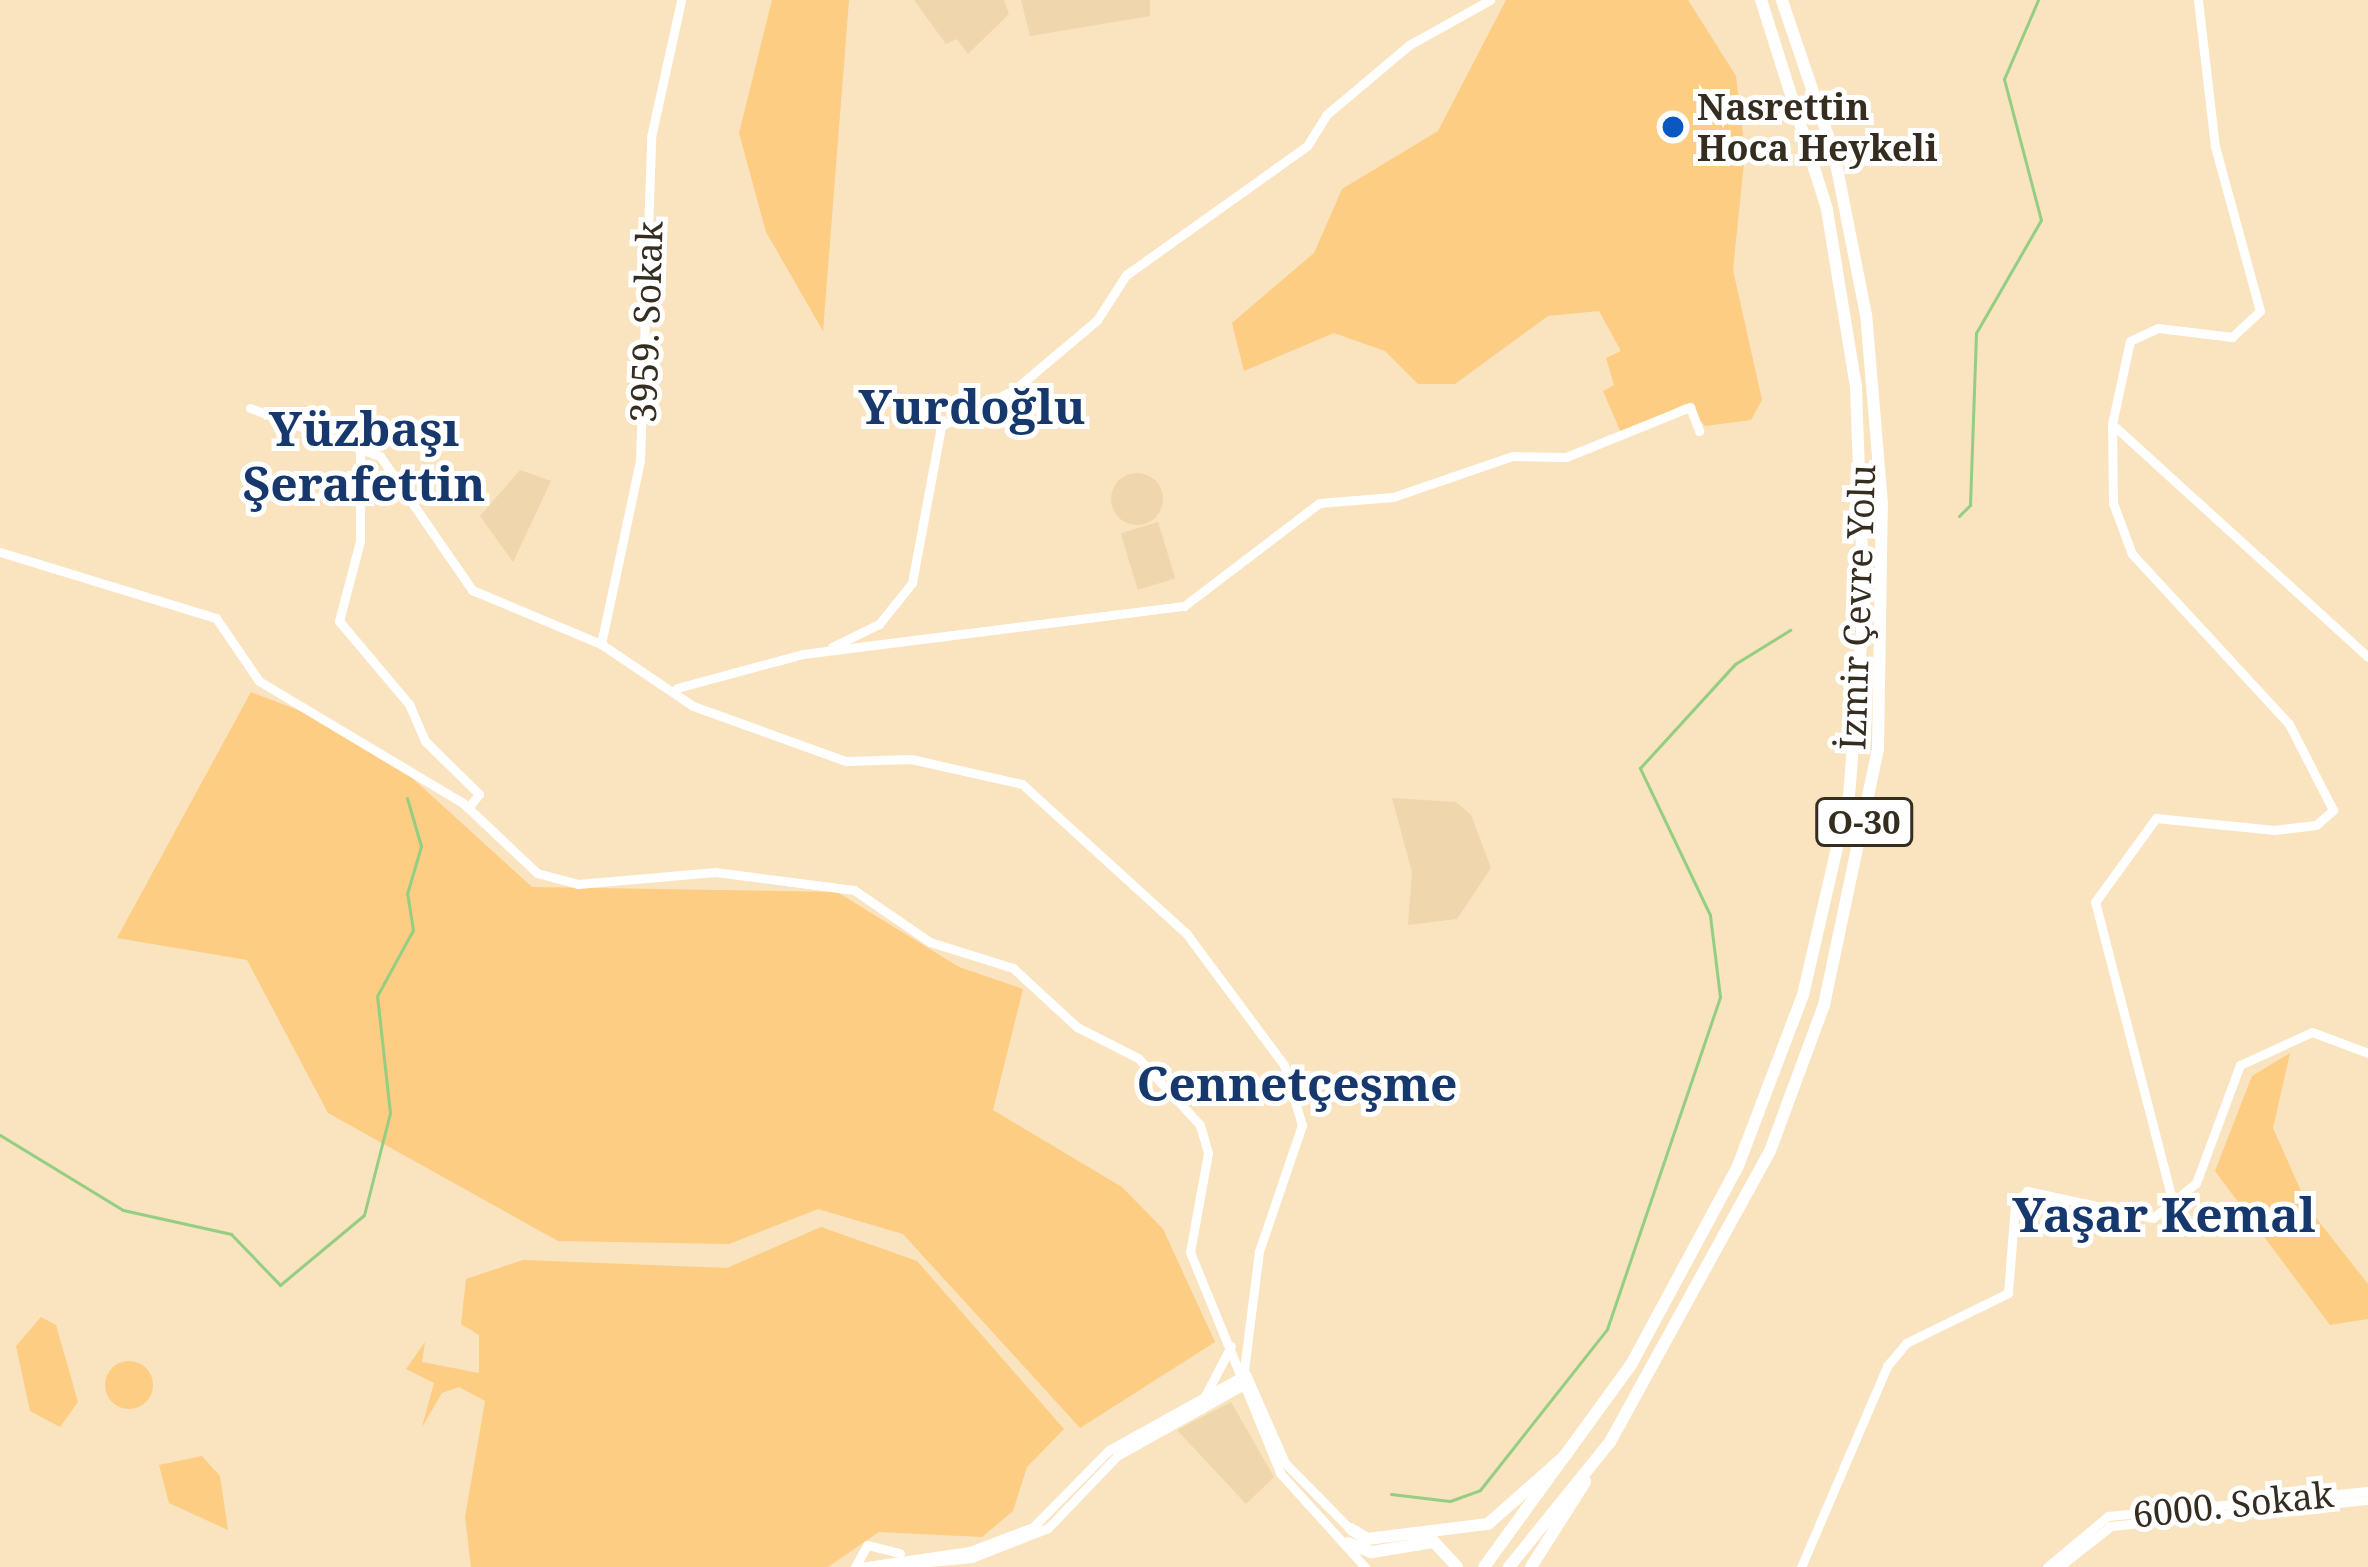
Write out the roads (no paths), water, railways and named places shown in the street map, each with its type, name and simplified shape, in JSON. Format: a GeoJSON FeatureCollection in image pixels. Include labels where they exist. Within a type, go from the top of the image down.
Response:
{"type":"FeatureCollection","features":[{"type":"Feature","properties":{"kind":"highway","name":"İzmir Çevre Yolu"},"geometry":{"type":"LineString","coordinates":[[1484,1567],[1576,1447],[1738,1166],[1803,995],[1861,705],[1862,450],[1844,292],[1761,0]]}},
{"type":"Feature","properties":{"kind":"highway","name":"İzmir Çevre Yolu"},"geometry":{"type":"LineString","coordinates":[[1509,1567],[1610,1442],[1769,1151],[1824,1005],[1878,749],[1882,504],[1866,315],[1834,154],[1782,0]]}},
{"type":"Feature","properties":{"kind":"highway"},"geometry":{"type":"LineString","coordinates":[[1531,1567],[1610,1442]]}},
{"type":"Feature","properties":{"kind":"highway"},"geometry":{"type":"LineString","coordinates":[[1372,1554],[1488,1524],[1576,1447]]}},
{"type":"Feature","properties":{"kind":"highway"},"geometry":{"type":"LineString","coordinates":[[1349,1536],[1372,1554],[1434,1542],[1457,1567]]}},
{"type":"Feature","properties":{"kind":"street","name":"3959. Sokak"},"geometry":{"type":"LineString","coordinates":[[602,644],[640,460],[651,137],[681,0]]}},
{"type":"Feature","properties":{"kind":"street"},"geometry":{"type":"LineString","coordinates":[[827,650],[879,624],[912,584],[940,426],[1001,400],[1097,320],[1126,274],[1307,146],[1325,115],[1409,45],[1490,0]]}},
{"type":"Feature","properties":{"kind":"street"},"geometry":{"type":"LineString","coordinates":[[2174,1207],[2095,902],[2156,818],[2300,829],[2326,818],[2333,800],[2289,724],[2132,554],[2113,503],[2112,424],[2136,336],[2231,337],[2260,310],[2215,147],[2198,0]]}},
{"type":"Feature","properties":{"kind":"street"},"geometry":{"type":"LineString","coordinates":[[677,688],[827,650],[1184,606],[1318,503],[1393,497],[1514,456],[1566,457],[1690,406],[1699,430]]}},
{"type":"Feature","properties":{"kind":"street"},"geometry":{"type":"LineString","coordinates":[[250,408],[360,449],[394,471],[472,590],[602,644],[749,733],[846,761],[911,758],[1022,784],[1111,855],[1210,960],[1302,1109],[1259,1251],[1242,1379]]}},
{"type":"Feature","properties":{"kind":"street"},"geometry":{"type":"LineString","coordinates":[[2112,424],[2368,657]]}},
{"type":"Feature","properties":{"kind":"street"},"geometry":{"type":"LineString","coordinates":[[360,449],[360,541],[339,621],[409,704],[425,741],[478,794],[468,808]]}},
{"type":"Feature","properties":{"kind":"street"},"geometry":{"type":"LineString","coordinates":[[0,552],[184,600],[216,618],[259,680],[468,808],[558,883],[715,872],[831,885],[930,942],[1028,978],[1078,1028],[1138,1058],[1200,1125],[1208,1153],[1190,1252],[1242,1379],[1286,1463],[1349,1536],[1372,1554]]}},
{"type":"Feature","properties":{"kind":"street"},"geometry":{"type":"LineString","coordinates":[[1801,1567],[1886,1366],[1906,1343],[2008,1293],[2015,1204],[2026,1191],[2070,1193],[2138,1220],[2174,1207],[2195,1183],[2240,1065],[2312,1032],[2368,1053]]}},
{"type":"Feature","properties":{"kind":"street"},"geometry":{"type":"LineString","coordinates":[[1204,1396],[1232,1346]]}},
{"type":"Feature","properties":{"kind":"street"},"geometry":{"type":"LineString","coordinates":[[857,1567],[900,1553],[970,1551],[1034,1527],[1109,1450],[1242,1379]]}},
{"type":"Feature","properties":{"kind":"street"},"geometry":{"type":"LineString","coordinates":[[875,1567],[973,1558],[1048,1528],[1117,1456],[1242,1379]]}},
{"type":"Feature","properties":{"kind":"street","name":"6000. Sokak"},"geometry":{"type":"LineString","coordinates":[[2047,1567],[2108,1516],[2368,1491]]}},
{"type":"Feature","properties":{"kind":"street","name":"6000. Sokak"},"geometry":{"type":"LineString","coordinates":[[2059,1567],[2111,1526],[2368,1500]]}},
{"type":"Feature","properties":{"kind":"waterway"},"geometry":{"type":"LineString","coordinates":[[1959,516],[1970,505],[1976,333],[2041,220],[2004,79],[2038,0]]}},
{"type":"Feature","properties":{"kind":"waterway"},"geometry":{"type":"LineString","coordinates":[[1391,1494],[1450,1501],[1480,1490],[1607,1329],[1720,997],[1710,915],[1640,768],[1735,664],[1790,630]]}},
{"type":"Feature","properties":{"kind":"waterway"},"geometry":{"type":"LineString","coordinates":[[0,1135],[123,1210],[231,1234],[280,1285],[364,1215],[390,1113],[377,996],[413,930],[407,894],[421,846],[407,798]]}},
{"type":"Feature","properties":{"kind":"place","name":"Nasrettin Hoca Heykeli"},"geometry":{"type":"Point","coordinates":[1673,127]}},
{"type":"Feature","properties":{"kind":"district","name":"Yurdoğlu"},"geometry":{"type":"Point","coordinates":[972,406]}},
{"type":"Feature","properties":{"kind":"district","name":"Yüzbaşı Şerafettin"},"geometry":{"type":"Point","coordinates":[364,454]}},
{"type":"Feature","properties":{"kind":"district","name":"Cennetçeşme"},"geometry":{"type":"Point","coordinates":[1297,1083]}},
{"type":"Feature","properties":{"kind":"district","name":"Yaşar Kemal"},"geometry":{"type":"Point","coordinates":[2164,1214]}}]}
